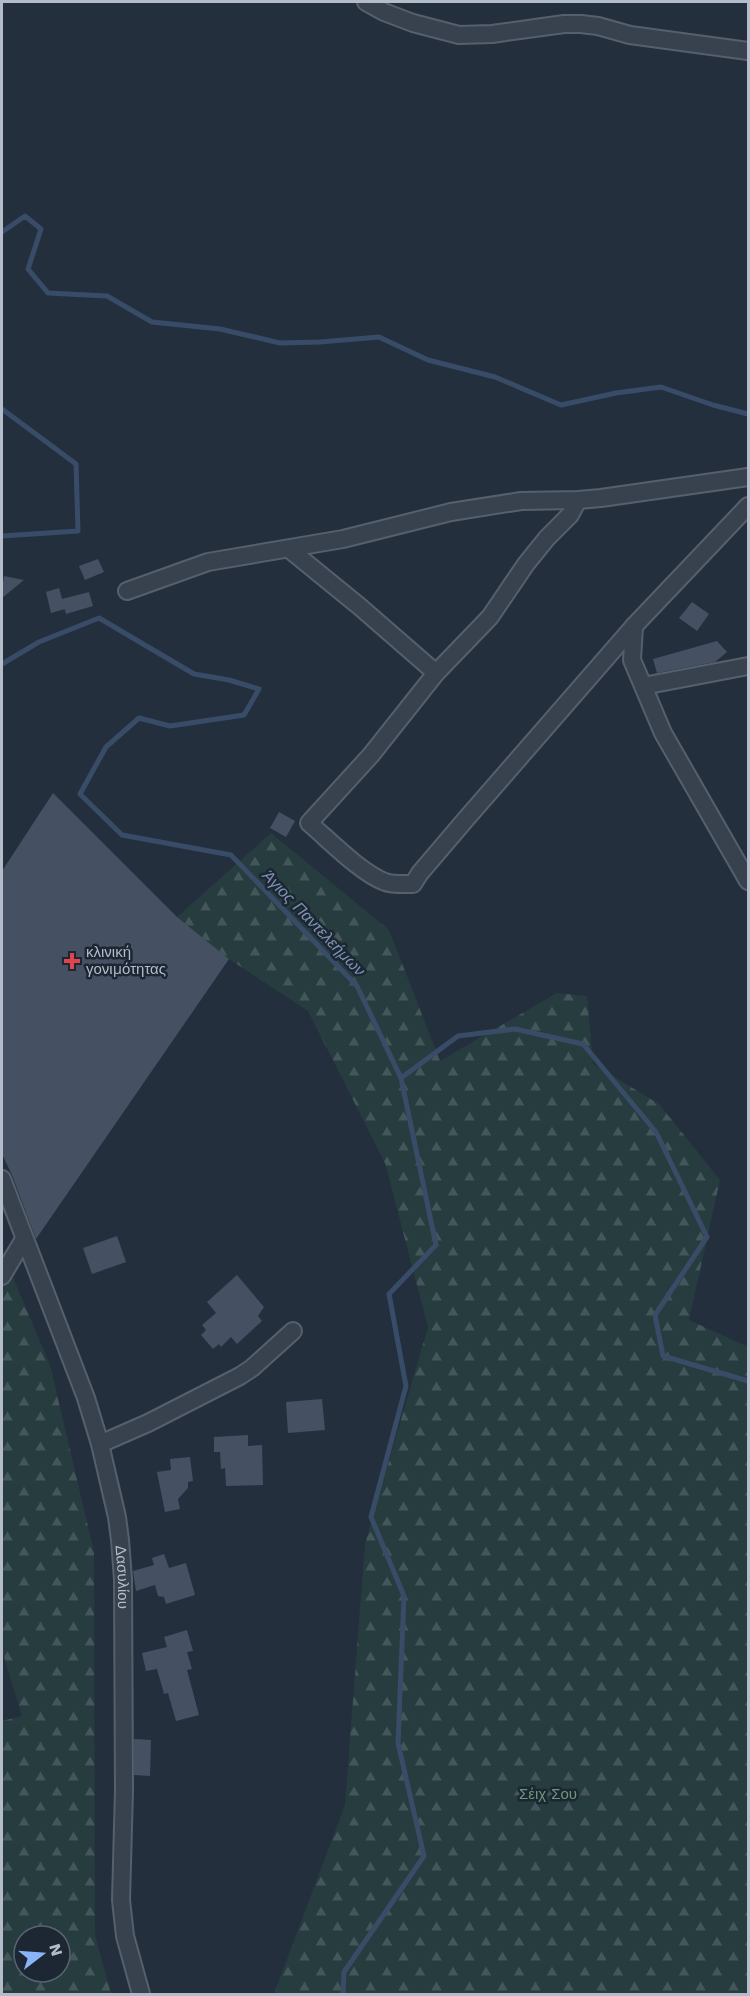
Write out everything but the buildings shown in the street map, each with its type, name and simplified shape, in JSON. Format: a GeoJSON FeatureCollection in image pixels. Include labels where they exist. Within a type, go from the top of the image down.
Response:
{"type":"FeatureCollection","features":[{"type":"Feature","properties":{"kind":"street"},"geometry":{"type":"LineString","coordinates":[[366,2],[413,23],[459,35],[492,34],[564,24],[581,24],[630,35],[748,51]]}},
{"type":"Feature","properties":{"kind":"street"},"geometry":{"type":"LineString","coordinates":[[127,591],[208,562],[344,539],[460,510],[521,501],[578,500],[748,477]]}},
{"type":"Feature","properties":{"kind":"street"},"geometry":{"type":"LineString","coordinates":[[578,500],[570,515],[526,564],[490,616],[436,673],[371,755],[309,823],[372,875],[395,884],[413,884],[466,819],[634,626],[748,506]]}},
{"type":"Feature","properties":{"kind":"street"},"geometry":{"type":"LineString","coordinates":[[289,549],[436,673]]}},
{"type":"Feature","properties":{"kind":"street"},"geometry":{"type":"LineString","coordinates":[[634,626],[632,660],[663,733],[748,882]]}},
{"type":"Feature","properties":{"kind":"street"},"geometry":{"type":"LineString","coordinates":[[643,686],[748,666]]}},
{"type":"Feature","properties":{"kind":"street","name":"Δασυλίου"},"geometry":{"type":"LineString","coordinates":[[2,1179],[86,1398],[100,1444],[117,1517],[122,1569],[124,1790],[122,1918],[124,1936],[141,1995]]}},
{"type":"Feature","properties":{"kind":"street"},"geometry":{"type":"LineString","coordinates":[[2,1276],[24,1239]]}},
{"type":"Feature","properties":{"kind":"street"},"geometry":{"type":"LineString","coordinates":[[100,1444],[148,1423],[252,1368],[293,1331]]}},
{"type":"Feature","properties":{"kind":"green space","name":"Σέιχ Σου"},"geometry":{"type":"Polygon","coordinates":[[[271,833],[389,930],[440,1061],[557,993],[587,996],[593,1064],[659,1104],[720,1180],[689,1320],[748,1347],[748,1994],[274,1994],[345,1805],[365,1544],[428,1327],[385,1163],[308,1011],[229,959],[177,917],[271,833]]]}},
{"type":"Feature","properties":{"kind":"green space"},"geometry":{"type":"Polygon","coordinates":[[[11,1273],[50,1365],[94,1552],[95,1935],[111,1994],[2,1994],[2,1721],[22,1716],[2,1653],[2,1288],[11,1273]]]}},
{"type":"Feature","properties":{"kind":"waterway"},"geometry":{"type":"LineString","coordinates":[[2,232],[25,216],[41,229],[28,269],[48,293],[107,296],[152,322],[220,329],[280,343],[379,337],[428,360],[495,377],[561,405],[616,393],[661,387],[748,414]]}},
{"type":"Feature","properties":{"kind":"waterway","name":"Άγιος Παντελεήμων"},"geometry":{"type":"LineString","coordinates":[[2,409],[76,464],[78,531],[2,536]]}},
{"type":"Feature","properties":{"kind":"waterway","name":"Άγιος Παντελεήμων"},"geometry":{"type":"LineString","coordinates":[[2,664],[39,642],[99,618],[194,674],[229,680],[259,689],[244,715],[170,726],[139,718],[106,747],[80,794],[122,835],[231,855],[357,986],[401,1078],[458,1036],[515,1029],[583,1044],[656,1132],[707,1237],[655,1315],[663,1356],[748,1381]]}},
{"type":"Feature","properties":{"kind":"waterway"},"geometry":{"type":"LineString","coordinates":[[343,1994],[344,1972],[424,1856],[398,1743],[404,1596],[371,1517],[406,1386],[389,1294],[436,1245],[401,1078]]}},
{"type":"Feature","properties":{"kind":"place","name":"κλινική γονιμότητας"},"geometry":{"type":"Point","coordinates":[72,961]}}]}
